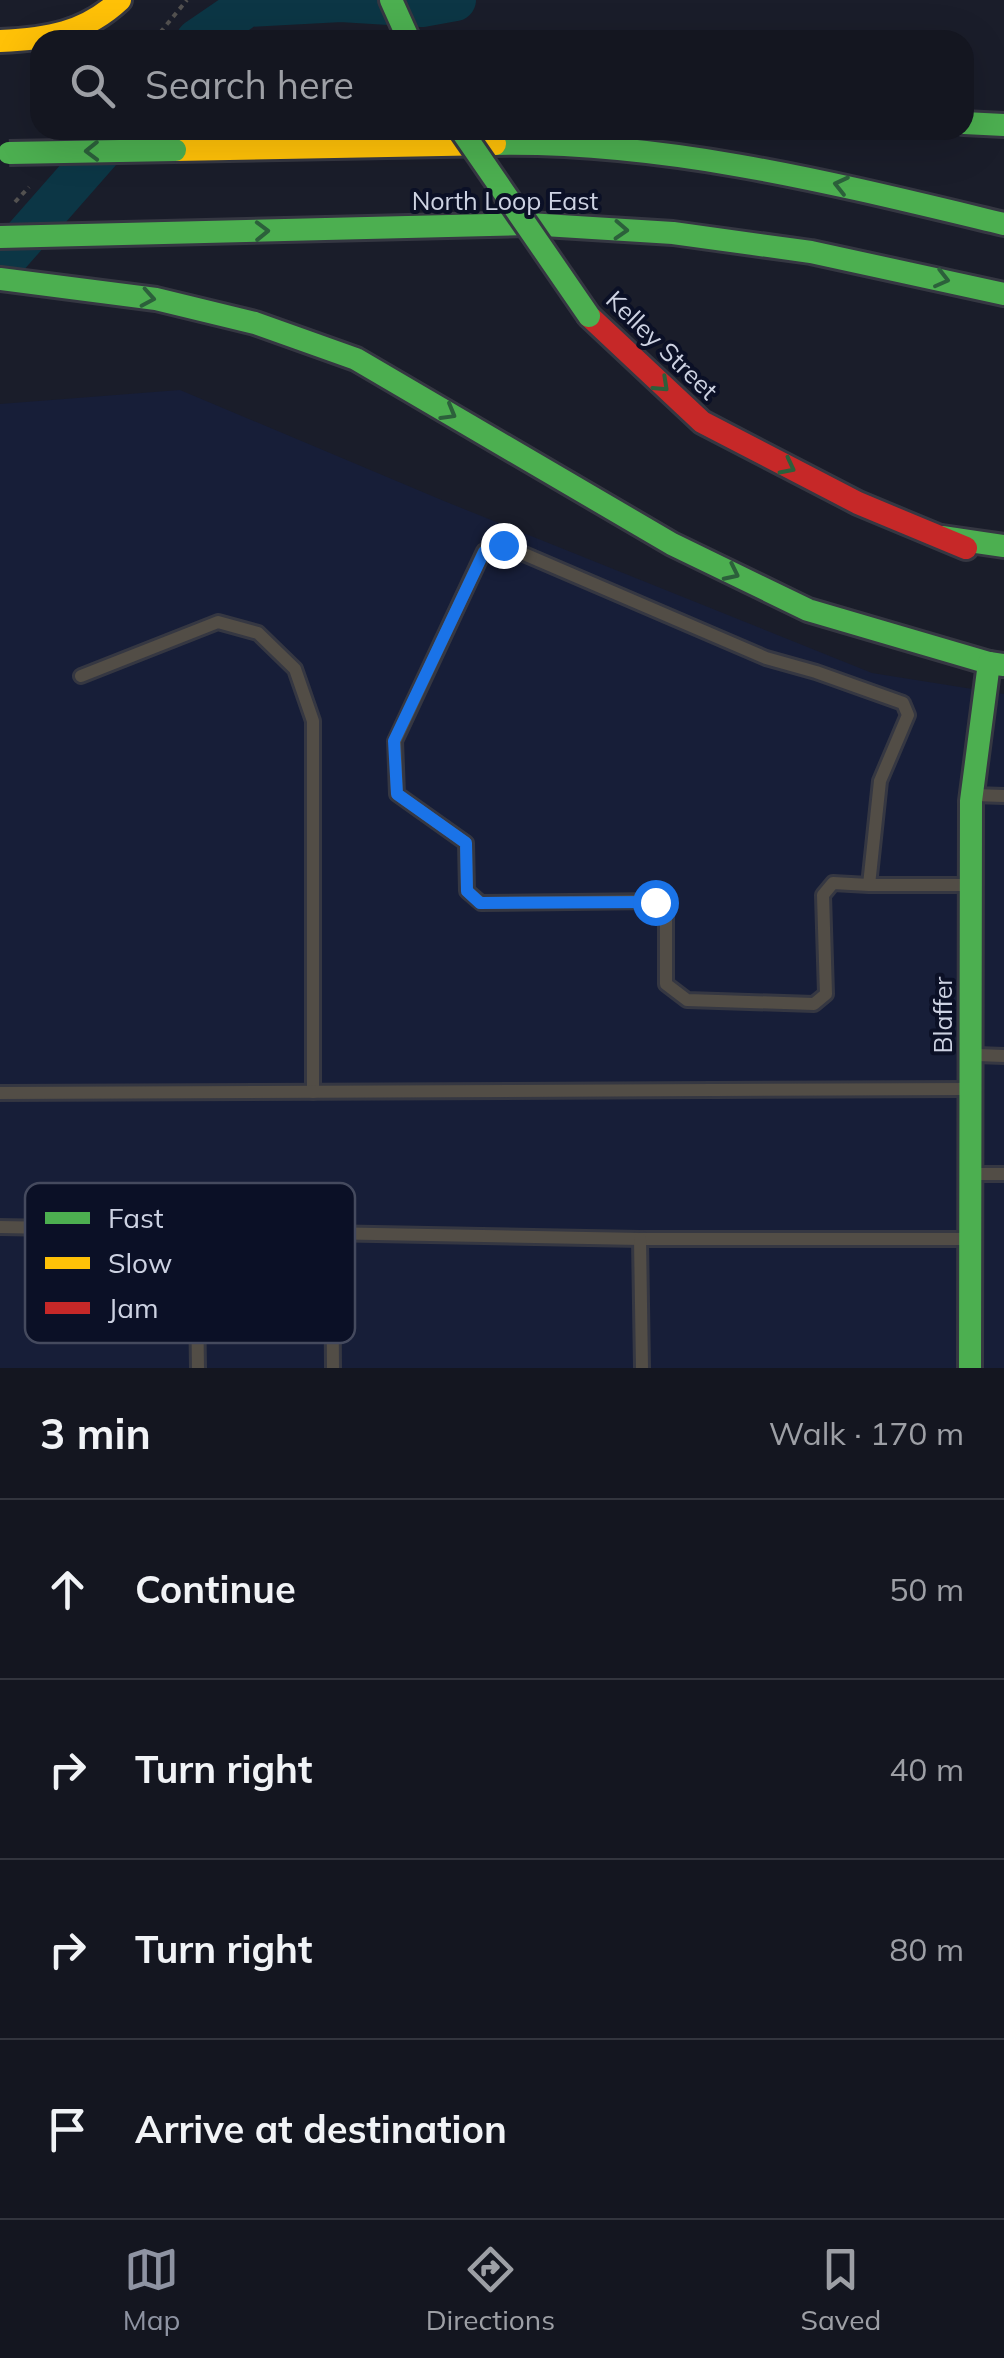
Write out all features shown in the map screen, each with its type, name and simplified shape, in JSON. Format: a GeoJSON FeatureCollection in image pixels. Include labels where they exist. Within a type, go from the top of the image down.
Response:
{"type":"FeatureCollection","features":[{"type":"Feature","properties":{"kind":"main road"},"geometry":{"type":"LineString","coordinates":[[82,30],[120,0]]}},
{"type":"Feature","properties":{"kind":"main road"},"geometry":{"type":"LineString","coordinates":[[391,0],[404,30]]}},
{"type":"Feature","properties":{"kind":"main road"},"geometry":{"type":"LineString","coordinates":[[0,41],[30,40]]}},
{"type":"Feature","properties":{"kind":"main road"},"geometry":{"type":"LineString","coordinates":[[974,124],[1004,125]]}},
{"type":"Feature","properties":{"kind":"main road","name":"Kelley Street"},"geometry":{"type":"LineString","coordinates":[[467,140],[589,316],[702,422],[858,503],[1004,566]]}},
{"type":"Feature","properties":{"kind":"main road"},"geometry":{"type":"LineString","coordinates":[[4,153],[578,140]]}},
{"type":"Feature","properties":{"kind":"main road"},"geometry":{"type":"LineString","coordinates":[[552,142],[687,157],[816,179],[1004,224]]}},
{"type":"Feature","properties":{"kind":"main road","name":"North Loop East"},"geometry":{"type":"LineString","coordinates":[[0,238],[528,224],[674,233],[811,252],[1004,294]]}},
{"type":"Feature","properties":{"kind":"main road"},"geometry":{"type":"LineString","coordinates":[[0,279],[156,299],[254,323],[356,360],[672,544],[808,610],[996,664]]}},
{"type":"Feature","properties":{"kind":"main road"},"geometry":{"type":"LineString","coordinates":[[942,537],[1004,546]]}},
{"type":"Feature","properties":{"kind":"main road","name":"Blaffer"},"geometry":{"type":"LineString","coordinates":[[970,1368],[972,794],[996,664]]}},
{"type":"Feature","properties":{"kind":"lane"},"geometry":{"type":"LineString","coordinates":[[869,885],[880,781],[908,715],[903,703],[766,658],[503,545],[484,552],[394,741],[397,794],[466,843],[467,891],[480,903],[655,902],[666,915],[666,984],[688,1000],[814,1004],[826,994],[823,894],[834,883],[869,885],[971,885]]}},
{"type":"Feature","properties":{"kind":"lane"},"geometry":{"type":"LineString","coordinates":[[81,676],[218,622],[258,633],[295,669],[312,721],[312,1092]]}},
{"type":"Feature","properties":{"kind":"lane"},"geometry":{"type":"LineString","coordinates":[[972,794],[1004,796]]}},
{"type":"Feature","properties":{"kind":"lane"},"geometry":{"type":"LineString","coordinates":[[970,1056],[1004,1056]]}},
{"type":"Feature","properties":{"kind":"lane"},"geometry":{"type":"LineString","coordinates":[[0,1093],[970,1089]]}},
{"type":"Feature","properties":{"kind":"lane"},"geometry":{"type":"LineString","coordinates":[[970,1174],[1004,1174]]}},
{"type":"Feature","properties":{"kind":"lane"},"geometry":{"type":"LineString","coordinates":[[0,1227],[25,1227]]}},
{"type":"Feature","properties":{"kind":"lane"},"geometry":{"type":"LineString","coordinates":[[355,1233],[970,1238]]}},
{"type":"Feature","properties":{"kind":"lane"},"geometry":{"type":"LineString","coordinates":[[640,1238],[642,1368]]}},
{"type":"Feature","properties":{"kind":"lane"},"geometry":{"type":"LineString","coordinates":[[198,1343],[198,1368]]}},
{"type":"Feature","properties":{"kind":"lane"},"geometry":{"type":"LineString","coordinates":[[333,1343],[333,1368]]}},
{"type":"Feature","properties":{"kind":"path"},"geometry":{"type":"LineString","coordinates":[[162,30],[187,0]]}},
{"type":"Feature","properties":{"kind":"shaded area"},"geometry":{"type":"Polygon","coordinates":[[[180,390],[872,673],[1004,694],[1004,1368],[0,1368],[0,404],[180,390]]]}},
{"type":"Feature","properties":{"kind":"waterway"},"geometry":{"type":"LineString","coordinates":[[212,30],[247,6],[341,1],[422,6],[455,0]]}},
{"type":"Feature","properties":{"kind":"waterway"},"geometry":{"type":"LineString","coordinates":[[10,254],[110,140]]}},
{"type":"Feature","properties":{"kind":"traffic: fast"},"geometry":{"type":"LineString","coordinates":[[391,0],[404,30]]}},
{"type":"Feature","properties":{"kind":"traffic: fast"},"geometry":{"type":"LineString","coordinates":[[974,124],[1004,125]]}},
{"type":"Feature","properties":{"kind":"traffic: fast"},"geometry":{"type":"LineString","coordinates":[[468,140],[589,316]]}},
{"type":"Feature","properties":{"kind":"traffic: fast"},"geometry":{"type":"LineString","coordinates":[[495,144],[560,145],[688,157],[815,180],[1004,224]]}},
{"type":"Feature","properties":{"kind":"traffic: fast"},"geometry":{"type":"LineString","coordinates":[[9,153],[175,150]]}},
{"type":"Feature","properties":{"kind":"traffic: fast"},"geometry":{"type":"LineString","coordinates":[[0,237],[528,224],[673,233],[811,252],[1004,294]]}},
{"type":"Feature","properties":{"kind":"traffic: fast"},"geometry":{"type":"LineString","coordinates":[[0,279],[156,299],[255,323],[356,359],[672,544],[808,610],[989,663]]}},
{"type":"Feature","properties":{"kind":"traffic: fast"},"geometry":{"type":"LineString","coordinates":[[942,537],[1004,546]]}},
{"type":"Feature","properties":{"kind":"traffic: fast"},"geometry":{"type":"LineString","coordinates":[[970,1368],[971,801],[989,663],[1004,665]]}},
{"type":"Feature","properties":{"kind":"traffic: slow"},"geometry":{"type":"LineString","coordinates":[[70,30],[93,20],[120,0]]}},
{"type":"Feature","properties":{"kind":"traffic: slow"},"geometry":{"type":"LineString","coordinates":[[0,41],[30,38]]}},
{"type":"Feature","properties":{"kind":"traffic: slow"},"geometry":{"type":"LineString","coordinates":[[175,150],[495,144]]}},
{"type":"Feature","properties":{"kind":"traffic: jam"},"geometry":{"type":"LineString","coordinates":[[589,316],[702,422],[858,503],[966,548]]}},
{"type":"Feature","properties":{"kind":"route"},"geometry":{"type":"LineString","coordinates":[[503,545],[484,552],[394,741],[397,794],[466,843],[467,891],[480,903],[655,902]]}}]}
